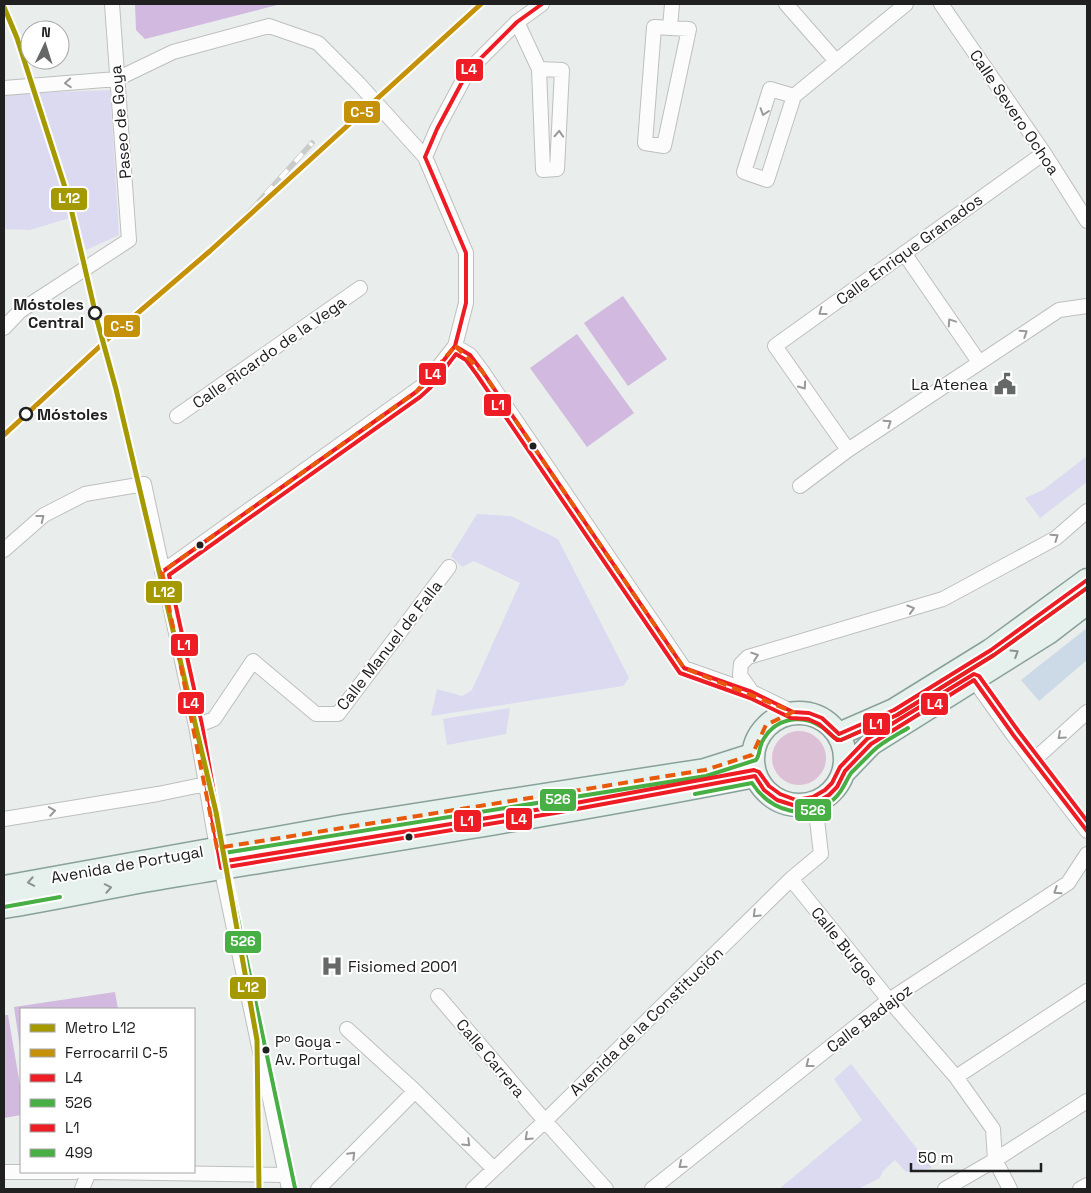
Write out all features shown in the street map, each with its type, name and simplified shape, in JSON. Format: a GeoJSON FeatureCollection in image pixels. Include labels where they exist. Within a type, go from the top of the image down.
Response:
{"type":"FeatureCollection","features":[{"type":"Feature","properties":{"kind":"main road"},"geometry":{"type":"LineString","coordinates":[[839,734],[894,710],[927,690],[991,650],[1087,580]]}},
{"type":"Feature","properties":{"kind":"main road"},"geometry":{"type":"LineString","coordinates":[[844,771],[871,744],[1048,632],[1087,603]]}},
{"type":"Feature","properties":{"kind":"main road"},"geometry":{"type":"LineString","coordinates":[[793,712],[809,713],[822,718],[839,734],[844,745],[846,757],[844,771],[836,787],[829,795],[815,803],[796,806],[777,800],[764,790],[754,766],[757,738],[766,725],[776,718],[793,712]]}},
{"type":"Feature","properties":{"kind":"main road","name":"Avenida de Portugal"},"geometry":{"type":"LineString","coordinates":[[4,907],[219,858],[705,770],[754,766]]}},
{"type":"Feature","properties":{"kind":"main road","name":"Avenida de Portugal"},"geometry":{"type":"LineString","coordinates":[[4,886],[219,858]]}},
{"type":"Feature","properties":{"kind":"street","name":"Paseo de Goya"},"geometry":{"type":"LineString","coordinates":[[4,328],[20,311],[130,240],[112,4]]}},
{"type":"Feature","properties":{"kind":"street"},"geometry":{"type":"LineString","coordinates":[[425,157],[437,129],[468,71],[517,22],[542,4]]}},
{"type":"Feature","properties":{"kind":"street"},"geometry":{"type":"LineString","coordinates":[[670,28],[672,4]]}},
{"type":"Feature","properties":{"kind":"street"},"geometry":{"type":"LineString","coordinates":[[786,4],[836,61]]}},
{"type":"Feature","properties":{"kind":"street"},"geometry":{"type":"LineString","coordinates":[[794,96],[770,89],[744,172],[766,180],[794,96],[906,4]]}},
{"type":"Feature","properties":{"kind":"street","name":"Calle Severo Ochoa"},"geometry":{"type":"LineString","coordinates":[[941,4],[1044,153],[1087,221]]}},
{"type":"Feature","properties":{"kind":"street"},"geometry":{"type":"LineString","coordinates":[[517,22],[538,69],[543,170],[557,169],[562,70],[538,69]]}},
{"type":"Feature","properties":{"kind":"street"},"geometry":{"type":"LineString","coordinates":[[4,88],[117,79],[173,52],[269,26],[318,44],[359,84],[425,157],[466,252],[466,303],[455,346],[425,384],[162,572]]}},
{"type":"Feature","properties":{"kind":"street"},"geometry":{"type":"LineString","coordinates":[[654,27],[670,28],[688,29],[664,146],[645,143],[654,27]]}},
{"type":"Feature","properties":{"kind":"street","name":"Calle Enrique Granados"},"geometry":{"type":"LineString","coordinates":[[848,450],[775,346],[1044,153]]}},
{"type":"Feature","properties":{"kind":"street"},"geometry":{"type":"LineString","coordinates":[[904,253],[979,362]]}},
{"type":"Feature","properties":{"kind":"street","name":"Calle Ricardo de la Vega"},"geometry":{"type":"LineString","coordinates":[[177,416],[360,288]]}},
{"type":"Feature","properties":{"kind":"street"},"geometry":{"type":"LineString","coordinates":[[800,486],[848,450],[1059,310],[1087,306]]}},
{"type":"Feature","properties":{"kind":"street"},"geometry":{"type":"LineString","coordinates":[[455,346],[470,356],[482,371],[684,668],[752,692],[793,712]]}},
{"type":"Feature","properties":{"kind":"street"},"geometry":{"type":"LineString","coordinates":[[4,550],[44,515],[85,494],[144,484],[196,726],[219,858],[288,1189]]}},
{"type":"Feature","properties":{"kind":"street"},"geometry":{"type":"LineString","coordinates":[[752,692],[740,675],[741,664],[748,658],[943,599],[1056,538],[1087,511]]}},
{"type":"Feature","properties":{"kind":"street","name":"Calle Manuel de Falla"},"geometry":{"type":"LineString","coordinates":[[196,726],[214,718],[253,661],[316,714],[338,714],[449,567]]}},
{"type":"Feature","properties":{"kind":"street"},"geometry":{"type":"LineString","coordinates":[[974,680],[1014,736],[1087,831]]}},
{"type":"Feature","properties":{"kind":"street"},"geometry":{"type":"LineString","coordinates":[[1034,760],[1087,712]]}},
{"type":"Feature","properties":{"kind":"street"},"geometry":{"type":"LineString","coordinates":[[4,819],[158,794],[206,784]]}},
{"type":"Feature","properties":{"kind":"street","name":"Avenida de la Constitución"},"geometry":{"type":"LineString","coordinates":[[473,1189],[791,880],[821,854],[815,803]]}},
{"type":"Feature","properties":{"kind":"street","name":"Calle Badajoz"},"geometry":{"type":"LineString","coordinates":[[652,1189],[889,1000],[1068,884],[1087,854]]}},
{"type":"Feature","properties":{"kind":"street","name":"Calle Burgos"},"geometry":{"type":"LineString","coordinates":[[791,880],[889,1000],[956,1077],[993,1129],[995,1160]]}},
{"type":"Feature","properties":{"kind":"street"},"geometry":{"type":"LineString","coordinates":[[956,1077],[1087,991]]}},
{"type":"Feature","properties":{"kind":"street","name":"Calle Carrera"},"geometry":{"type":"LineString","coordinates":[[438,996],[606,1189]]}},
{"type":"Feature","properties":{"kind":"street"},"geometry":{"type":"LineString","coordinates":[[347,1029],[494,1169]]}},
{"type":"Feature","properties":{"kind":"street"},"geometry":{"type":"LineString","coordinates":[[318,1189],[415,1092]]}},
{"type":"Feature","properties":{"kind":"street"},"geometry":{"type":"LineString","coordinates":[[945,1189],[995,1160],[1087,1101]]}},
{"type":"Feature","properties":{"kind":"street"},"geometry":{"type":"LineString","coordinates":[[995,1160],[1010,1189]]}},
{"type":"Feature","properties":{"kind":"street"},"geometry":{"type":"LineString","coordinates":[[4,1172],[20,1172]]}},
{"type":"Feature","properties":{"kind":"street"},"geometry":{"type":"LineString","coordinates":[[82,1189],[89,1173]]}},
{"type":"Feature","properties":{"kind":"street"},"geometry":{"type":"LineString","coordinates":[[158,1173],[285,1175]]}},
{"type":"Feature","properties":{"kind":"street"},"geometry":{"type":"LineString","coordinates":[[1080,1189],[1087,1184]]}},
{"type":"Feature","properties":{"kind":"highlighted area"},"geometry":{"type":"Polygon","coordinates":[[[455,346],[482,371],[684,668],[793,712],[766,725],[752,755],[705,770],[217,848],[162,572],[416,392],[455,346]]]}},
{"type":"Feature","properties":{"kind":"shaded area"},"geometry":{"type":"Polygon","coordinates":[[[135,4],[281,4],[145,39],[136,30],[135,4]]]}},
{"type":"Feature","properties":{"kind":"shaded area"},"geometry":{"type":"Polygon","coordinates":[[[110,90],[119,235],[86,250],[76,216],[30,230],[4,229],[4,94],[110,90]]]}},
{"type":"Feature","properties":{"kind":"shaded area"},"geometry":{"type":"Polygon","coordinates":[[[623,296],[667,359],[628,386],[584,323],[623,296]]]}},
{"type":"Feature","properties":{"kind":"shaded area"},"geometry":{"type":"Polygon","coordinates":[[[577,334],[634,413],[587,447],[530,368],[577,334]]]}},
{"type":"Feature","properties":{"kind":"shaded area"},"geometry":{"type":"Polygon","coordinates":[[[1087,456],[1087,482],[1040,518],[1025,498],[1043,490],[1087,456]]]}},
{"type":"Feature","properties":{"kind":"shaded area"},"geometry":{"type":"Polygon","coordinates":[[[477,514],[511,516],[558,539],[629,678],[623,686],[431,716],[437,689],[462,696],[472,690],[520,583],[474,561],[462,567],[451,556],[477,514]]]}},
{"type":"Feature","properties":{"kind":"shaded area"},"geometry":{"type":"Polygon","coordinates":[[[1087,628],[1087,660],[1039,701],[1021,680],[1087,628]]]}},
{"type":"Feature","properties":{"kind":"shaded area"},"geometry":{"type":"Polygon","coordinates":[[[510,708],[506,734],[447,745],[443,719],[510,708]]]}},
{"type":"Feature","properties":{"kind":"shaded area"},"geometry":{"type":"Polygon","coordinates":[[[794,731],[804,731],[814,735],[822,743],[826,758],[822,773],[814,781],[804,785],[794,785],[784,781],[776,773],[772,763],[772,753],[776,743],[784,735],[794,731]]]}},
{"type":"Feature","properties":{"kind":"shaded area"},"geometry":{"type":"Polygon","coordinates":[[[115,992],[118,1008],[20,1008],[20,1047],[14,1007],[115,992]]]}},
{"type":"Feature","properties":{"kind":"shaded area"},"geometry":{"type":"Polygon","coordinates":[[[4,1015],[8,1015],[20,1085],[20,1115],[4,1118],[4,1015]]]}},
{"type":"Feature","properties":{"kind":"shaded area"},"geometry":{"type":"Polygon","coordinates":[[[851,1064],[932,1168],[906,1172],[895,1160],[883,1171],[880,1178],[858,1189],[779,1189],[862,1120],[834,1079],[851,1064]]]}},
{"type":"Feature","properties":{"kind":"railway"},"geometry":{"type":"LineString","coordinates":[[236,227],[312,143]]}},
{"type":"Feature","properties":{"kind":"metro line","name":"L12"},"geometry":{"type":"LineString","coordinates":[[4,7],[17,38],[69,200],[97,320],[116,389],[216,812],[257,1040],[259,1189]]}},
{"type":"Feature","properties":{"kind":"rail line","name":"C-5"},"geometry":{"type":"LineString","coordinates":[[4,435],[111,336],[210,251],[481,4]]}},
{"type":"Feature","properties":{"kind":"transit line","name":"L4"},"geometry":{"type":"LineString","coordinates":[[425,157],[437,129],[468,71],[517,22],[542,4]]}},
{"type":"Feature","properties":{"kind":"transit line","name":"L4"},"geometry":{"type":"LineString","coordinates":[[425,157],[466,253],[466,303],[455,346],[425,384],[416,392],[162,572],[196,726],[221,868],[555,813],[755,776],[764,790],[777,800],[796,806],[815,803],[829,795],[837,787],[845,771],[871,744],[974,680],[1014,736],[1087,831]]}},
{"type":"Feature","properties":{"kind":"transit line","name":"L4"},"geometry":{"type":"LineString","coordinates":[[455,346],[470,355],[482,371],[684,668],[752,692],[793,712],[809,713],[822,718],[839,734],[894,710],[991,650],[1087,580]]}},
{"type":"Feature","properties":{"kind":"transit line","name":"L1"},"geometry":{"type":"LineString","coordinates":[[1087,588],[994,655],[897,715],[841,740],[837,740],[819,724],[808,719],[791,718],[750,698],[680,673],[477,375],[466,360],[456,354],[430,388],[420,397],[169,575],[202,725],[226,861],[554,807],[754,770],[759,772],[769,786],[780,794],[796,800],[813,797],[832,783],[840,767],[867,739],[974,674],[979,676],[1087,821]]}},
{"type":"Feature","properties":{"kind":"transit line","name":"526"},"geometry":{"type":"LineString","coordinates":[[295,1188],[224,853],[706,776],[756,760],[767,734],[773,728],[789,720],[797,719],[814,723],[836,739],[841,740],[897,715],[994,655],[1087,588]]}},
{"type":"Feature","properties":{"kind":"transit line","name":"526"},"geometry":{"type":"LineString","coordinates":[[695,794],[752,783],[760,793],[779,807],[801,812],[812,811],[834,799],[842,790],[851,773],[877,748],[908,728]]}},
{"type":"Feature","properties":{"kind":"transit line","name":"499"},"geometry":{"type":"LineString","coordinates":[[4,907],[60,897]]}},
{"type":"Feature","properties":{"kind":"place","name":"Móstoles Central"},"geometry":{"type":"Point","coordinates":[95,313]}},
{"type":"Feature","properties":{"kind":"place","name":"La Atenea"},"geometry":{"type":"Point","coordinates":[1005,384]}},
{"type":"Feature","properties":{"kind":"place","name":"Móstoles"},"geometry":{"type":"Point","coordinates":[26,414]}},
{"type":"Feature","properties":{"kind":"place","name":"Fisiomed 2001"},"geometry":{"type":"Point","coordinates":[332,966]}},
{"type":"Feature","properties":{"kind":"place","name":"Pº Goya - Av. Portugal"},"geometry":{"type":"Point","coordinates":[266,1050]}}]}
